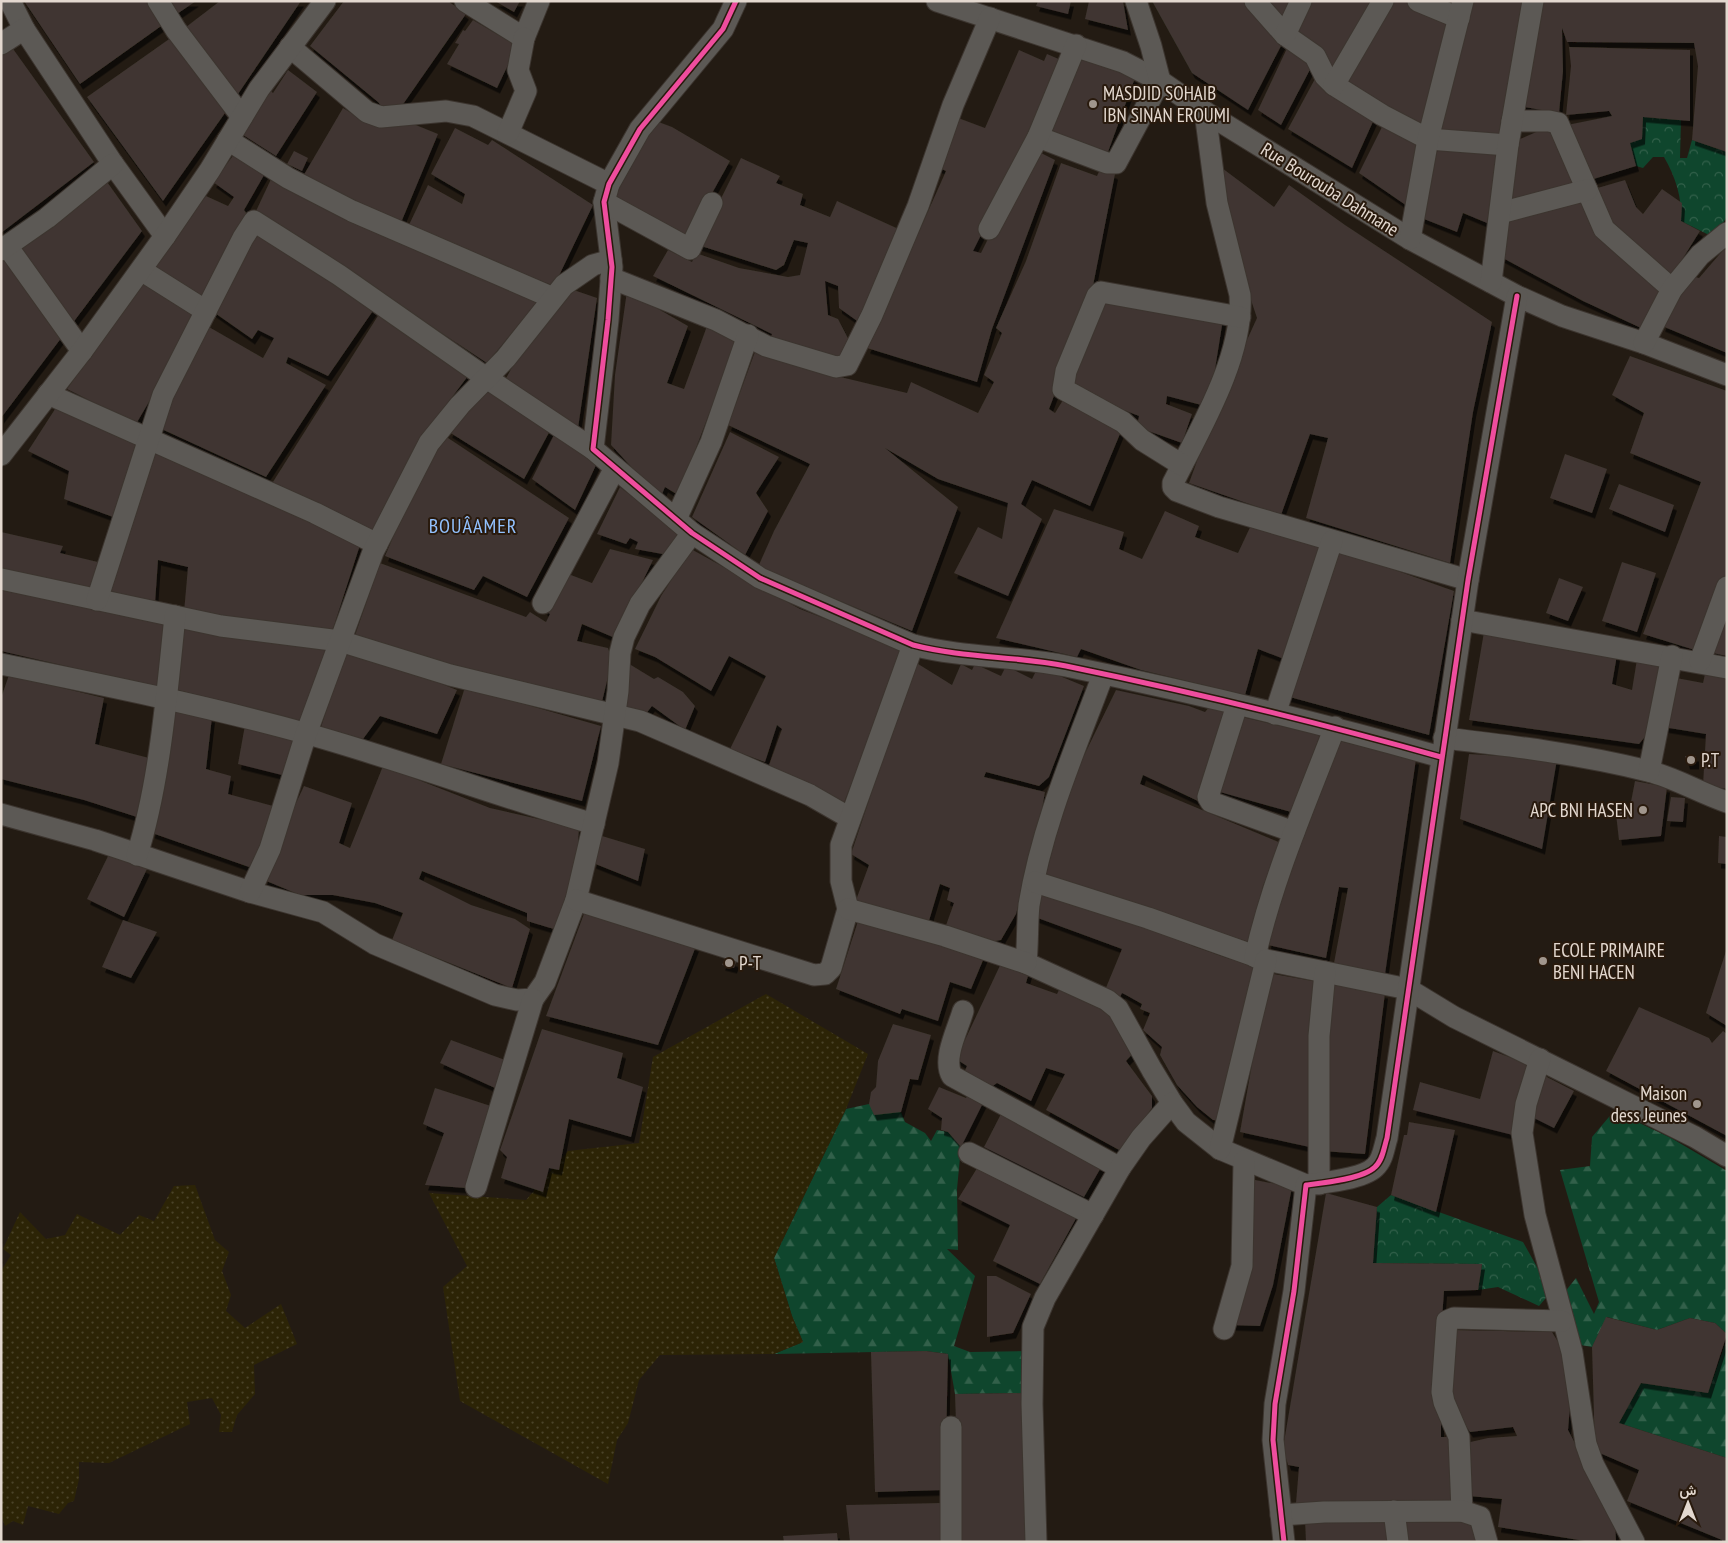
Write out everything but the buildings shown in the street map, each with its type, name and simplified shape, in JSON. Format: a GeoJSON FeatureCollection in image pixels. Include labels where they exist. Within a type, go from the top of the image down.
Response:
{"type":"FeatureCollection","features":[{"type":"Feature","properties":{"kind":"street"},"geometry":{"type":"LineString","coordinates":[[10,1],[24,29],[113,164],[165,236]]}},
{"type":"Feature","properties":{"kind":"street"},"geometry":{"type":"LineString","coordinates":[[158,1],[176,30],[242,117]]}},
{"type":"Feature","properties":{"kind":"street"},"geometry":{"type":"LineString","coordinates":[[465,1],[524,38]]}},
{"type":"Feature","properties":{"kind":"street"},"geometry":{"type":"LineString","coordinates":[[508,133],[526,91],[518,70],[524,38],[540,1]]}},
{"type":"Feature","properties":{"kind":"street"},"geometry":{"type":"LineString","coordinates":[[594,449],[611,269],[606,193],[640,129],[723,29],[736,1]]}},
{"type":"Feature","properties":{"kind":"street","name":"Rue Bourouba Dahmane"},"geometry":{"type":"LineString","coordinates":[[937,1],[1076,45],[1123,62],[1160,80],[1206,112],[1410,239],[1517,296],[1562,316],[1644,343],[1727,375]]}},
{"type":"Feature","properties":{"kind":"street"},"geometry":{"type":"LineString","coordinates":[[1038,137],[1108,163],[1116,163],[1160,80],[1136,1]]}},
{"type":"Feature","properties":{"kind":"street"},"geometry":{"type":"LineString","coordinates":[[1256,1],[1285,34],[1315,56],[1325,76],[1334,85],[1382,115],[1428,139],[1508,145]]}},
{"type":"Feature","properties":{"kind":"street"},"geometry":{"type":"LineString","coordinates":[[1285,34],[1301,1]]}},
{"type":"Feature","properties":{"kind":"street"},"geometry":{"type":"LineString","coordinates":[[1334,85],[1383,1]]}},
{"type":"Feature","properties":{"kind":"street"},"geometry":{"type":"LineString","coordinates":[[1410,239],[1428,139],[1461,9],[1418,1]]}},
{"type":"Feature","properties":{"kind":"street"},"geometry":{"type":"LineString","coordinates":[[1491,282],[1508,145],[1534,1]]}},
{"type":"Feature","properties":{"kind":"street"},"geometry":{"type":"LineString","coordinates":[[1,455],[82,351],[165,236],[259,89],[322,2]]}},
{"type":"Feature","properties":{"kind":"street"},"geometry":{"type":"LineString","coordinates":[[250,892],[270,849],[306,734],[377,544],[429,443],[485,377],[506,358],[564,285],[594,265],[611,269],[781,351],[836,367],[847,365],[872,315],[918,206],[953,105],[990,18]]}},
{"type":"Feature","properties":{"kind":"street"},"geometry":{"type":"LineString","coordinates":[[1,44],[24,29]]}},
{"type":"Feature","properties":{"kind":"street"},"geometry":{"type":"LineString","coordinates":[[989,229],[1038,137],[1076,45]]}},
{"type":"Feature","properties":{"kind":"street"},"geometry":{"type":"LineString","coordinates":[[290,48],[367,112],[382,117],[446,111],[473,116],[508,133],[606,193],[690,249],[712,203]]}},
{"type":"Feature","properties":{"kind":"street"},"geometry":{"type":"LineString","coordinates":[[1206,112],[1217,203],[1240,295],[1240,317],[1218,393],[1173,483],[1177,490],[1220,507],[1468,580]]}},
{"type":"Feature","properties":{"kind":"street"},"geometry":{"type":"LineString","coordinates":[[1512,121],[1549,121],[1558,123],[1604,229],[1672,289]]}},
{"type":"Feature","properties":{"kind":"street"},"geometry":{"type":"LineString","coordinates":[[228,140],[288,178],[352,211],[553,298]]}},
{"type":"Feature","properties":{"kind":"street"},"geometry":{"type":"LineString","coordinates":[[82,351],[4,248],[47,218],[113,164]]}},
{"type":"Feature","properties":{"kind":"street"},"geometry":{"type":"LineString","coordinates":[[1500,213],[1587,190]]}},
{"type":"Feature","properties":{"kind":"street"},"geometry":{"type":"LineString","coordinates":[[97,600],[163,395],[243,238],[252,223],[256,221],[372,296],[485,377],[594,449],[692,533],[760,578],[913,645],[937,651],[1065,666],[1335,727],[1442,747],[1522,747],[1649,771],[1684,782],[1727,802]]}},
{"type":"Feature","properties":{"kind":"street"},"geometry":{"type":"LineString","coordinates":[[1644,343],[1672,289],[1700,255],[1727,233]]}},
{"type":"Feature","properties":{"kind":"street"},"geometry":{"type":"LineString","coordinates":[[140,270],[206,310]]}},
{"type":"Feature","properties":{"kind":"street"},"geometry":{"type":"LineString","coordinates":[[1182,465],[1142,440],[1123,422],[1066,392],[1062,385],[1066,371],[1097,296],[1101,292],[1240,317]]}},
{"type":"Feature","properties":{"kind":"street"},"geometry":{"type":"LineString","coordinates":[[848,909],[945,936],[1026,963],[1107,1000],[1118,1009],[1172,1104],[1186,1122],[1220,1150],[1244,1161],[1313,1184],[1366,1174],[1375,1167],[1382,1156],[1387,1138],[1442,747],[1468,580],[1517,296]]}},
{"type":"Feature","properties":{"kind":"street"},"geometry":{"type":"LineString","coordinates":[[676,519],[711,442],[748,335]]}},
{"type":"Feature","properties":{"kind":"street"},"geometry":{"type":"LineString","coordinates":[[48,394],[315,513],[377,544]]}},
{"type":"Feature","properties":{"kind":"street"},"geometry":{"type":"LineString","coordinates":[[543,604],[615,468]]}},
{"type":"Feature","properties":{"kind":"street"},"geometry":{"type":"LineString","coordinates":[[476,1186],[533,999],[545,982],[576,900],[608,763],[618,692],[620,653],[624,637],[640,604],[692,533]]}},
{"type":"Feature","properties":{"kind":"street"},"geometry":{"type":"LineString","coordinates":[[1275,714],[1332,541]]}},
{"type":"Feature","properties":{"kind":"street"},"geometry":{"type":"LineString","coordinates":[[1,579],[221,626],[340,641],[460,678],[640,721],[753,768],[810,795],[850,818]]}},
{"type":"Feature","properties":{"kind":"street"},"geometry":{"type":"LineString","coordinates":[[1700,661],[1727,587]]}},
{"type":"Feature","properties":{"kind":"street"},"geometry":{"type":"LineString","coordinates":[[137,855],[146,825],[167,697],[175,616]]}},
{"type":"Feature","properties":{"kind":"street"},"geometry":{"type":"LineString","coordinates":[[1462,620],[1700,661],[1727,668]]}},
{"type":"Feature","properties":{"kind":"street"},"geometry":{"type":"LineString","coordinates":[[576,900],[814,975],[825,974],[832,968],[848,909],[839,867],[841,845],[913,645]]}},
{"type":"Feature","properties":{"kind":"street"},"geometry":{"type":"LineString","coordinates":[[1649,771],[1672,656]]}},
{"type":"Feature","properties":{"kind":"street"},"geometry":{"type":"LineString","coordinates":[[1,664],[167,697],[306,734],[398,760],[481,789],[594,824]]}},
{"type":"Feature","properties":{"kind":"street"},"geometry":{"type":"LineString","coordinates":[[1026,963],[1029,906],[1057,794],[1103,675]]}},
{"type":"Feature","properties":{"kind":"street"},"geometry":{"type":"LineString","coordinates":[[1237,705],[1208,797],[1211,802],[1294,832]]}},
{"type":"Feature","properties":{"kind":"street"},"geometry":{"type":"LineString","coordinates":[[1220,1150],[1261,958],[1266,910],[1335,727]]}},
{"type":"Feature","properties":{"kind":"street"},"geometry":{"type":"LineString","coordinates":[[1,814],[95,840],[250,892],[323,912],[375,944],[495,995],[517,1000],[533,999]]}},
{"type":"Feature","properties":{"kind":"street"},"geometry":{"type":"LineString","coordinates":[[1035,882],[1148,918],[1261,958],[1408,989],[1454,1017],[1695,1137],[1727,1156]]}},
{"type":"Feature","properties":{"kind":"street"},"geometry":{"type":"LineString","coordinates":[[1284,1542],[1273,1440],[1275,1404],[1313,1184],[1325,972]]}},
{"type":"Feature","properties":{"kind":"street"},"geometry":{"type":"LineString","coordinates":[[963,1012],[949,1058],[948,1066],[952,1076],[1120,1168]]}},
{"type":"Feature","properties":{"kind":"street"},"geometry":{"type":"LineString","coordinates":[[1540,1059],[1526,1104],[1522,1133],[1535,1215],[1575,1370],[1586,1444],[1593,1464],[1634,1542]]}},
{"type":"Feature","properties":{"kind":"street"},"geometry":{"type":"LineString","coordinates":[[1036,1542],[1032,1404],[1033,1328],[1045,1298],[1120,1168],[1140,1138],[1172,1104]]}},
{"type":"Feature","properties":{"kind":"street"},"geometry":{"type":"LineString","coordinates":[[969,1153],[1093,1215]]}},
{"type":"Feature","properties":{"kind":"street"},"geometry":{"type":"LineString","coordinates":[[1224,1329],[1242,1266],[1244,1161]]}},
{"type":"Feature","properties":{"kind":"street"},"geometry":{"type":"LineString","coordinates":[[1462,1512],[1459,1437],[1444,1402],[1442,1392],[1447,1321],[1454,1318],[1562,1320]]}},
{"type":"Feature","properties":{"kind":"street"},"geometry":{"type":"LineString","coordinates":[[951,1428],[952,1542]]}},
{"type":"Feature","properties":{"kind":"street"},"geometry":{"type":"LineString","coordinates":[[1281,1516],[1394,1512],[1462,1512],[1480,1517],[1487,1542]]}},
{"type":"Feature","properties":{"kind":"street"},"geometry":{"type":"LineString","coordinates":[[1394,1512],[1398,1542]]}},
{"type":"Feature","properties":{"kind":"green space"},"geometry":{"type":"Polygon","coordinates":[[[1643,117],[1681,120],[1680,158],[1687,158],[1692,140],[1727,152],[1727,216],[1715,238],[1681,221],[1677,188],[1672,172],[1664,157],[1653,157],[1643,168],[1636,166],[1630,143],[1641,139],[1643,117]]]}},
{"type":"Feature","properties":{"kind":"green space"},"geometry":{"type":"Polygon","coordinates":[[[869,1104],[901,1112],[905,1122],[925,1133],[931,1141],[937,1130],[948,1132],[961,1147],[957,1189],[958,1250],[947,1249],[975,1276],[954,1346],[970,1352],[1028,1351],[1026,1393],[955,1394],[948,1354],[926,1351],[774,1354],[803,1342],[792,1316],[774,1258],[846,1109],[869,1104]]]}},
{"type":"Feature","properties":{"kind":"green space"},"geometry":{"type":"Polygon","coordinates":[[[1614,1111],[1671,1138],[1727,1171],[1727,1334],[1715,1323],[1690,1318],[1657,1330],[1607,1317],[1592,1347],[1575,1344],[1564,1293],[1576,1278],[1594,1314],[1599,1302],[1560,1170],[1590,1166],[1592,1137],[1614,1111]]]}},
{"type":"Feature","properties":{"kind":"green space"},"geometry":{"type":"Polygon","coordinates":[[[1391,1195],[1523,1242],[1551,1292],[1539,1306],[1498,1287],[1478,1290],[1482,1264],[1373,1263],[1377,1207],[1391,1195]]]}},
{"type":"Feature","properties":{"kind":"green space"},"geometry":{"type":"Polygon","coordinates":[[[1727,1339],[1727,1458],[1619,1423],[1641,1383],[1708,1393],[1727,1339]]]}},
{"type":"Feature","properties":{"kind":"sand"},"geometry":{"type":"Polygon","coordinates":[[[766,994],[868,1054],[846,1109],[774,1258],[792,1316],[803,1342],[774,1354],[660,1355],[639,1380],[628,1423],[617,1440],[608,1484],[460,1401],[443,1287],[467,1266],[429,1193],[526,1200],[568,1151],[639,1143],[653,1057],[766,994]]]}},
{"type":"Feature","properties":{"kind":"sand"},"geometry":{"type":"Polygon","coordinates":[[[195,1185],[215,1240],[229,1252],[222,1271],[231,1295],[226,1311],[245,1328],[281,1304],[297,1344],[254,1365],[255,1394],[237,1415],[232,1432],[219,1432],[221,1415],[212,1398],[187,1402],[190,1424],[109,1463],[79,1462],[79,1479],[74,1501],[68,1503],[59,1514],[28,1506],[23,1525],[13,1521],[5,1526],[1,1516],[1,1271],[11,1255],[3,1249],[20,1212],[46,1239],[65,1235],[77,1214],[120,1235],[139,1215],[154,1221],[174,1186],[195,1185]]]}},
{"type":"Feature","properties":{"kind":"cycle path"},"geometry":{"type":"LineString","coordinates":[[736,1],[723,29],[640,129],[609,184],[604,202],[612,267],[608,320],[593,449],[692,533],[760,578],[913,645],[951,652],[1066,666],[1207,697],[1441,757]]}},
{"type":"Feature","properties":{"kind":"cycle path"},"geometry":{"type":"LineString","coordinates":[[1284,1542],[1273,1440],[1275,1404],[1294,1291],[1306,1185],[1342,1180],[1362,1175],[1369,1171],[1380,1161],[1387,1138],[1468,580],[1517,296]]}},
{"type":"Feature","properties":{"kind":"place","name":"MASDJID SOHAIB IBN SINAN EROUMI"},"geometry":{"type":"Point","coordinates":[1093,104]}},
{"type":"Feature","properties":{"kind":"place","name":"P.T"},"geometry":{"type":"Point","coordinates":[1691,760]}},
{"type":"Feature","properties":{"kind":"place","name":"APC BNI HASEN"},"geometry":{"type":"Point","coordinates":[1643,810]}},
{"type":"Feature","properties":{"kind":"place","name":"ECOLE PRIMAIRE BENI HACEN"},"geometry":{"type":"Point","coordinates":[1543,961]}},
{"type":"Feature","properties":{"kind":"place","name":"P-T"},"geometry":{"type":"Point","coordinates":[729,963]}},
{"type":"Feature","properties":{"kind":"place","name":"Maison dess Jeunes"},"geometry":{"type":"Point","coordinates":[1697,1104]}},
{"type":"Feature","properties":{"kind":"district","name":"BOUÂAMER"},"geometry":{"type":"Point","coordinates":[473,526]}}]}
